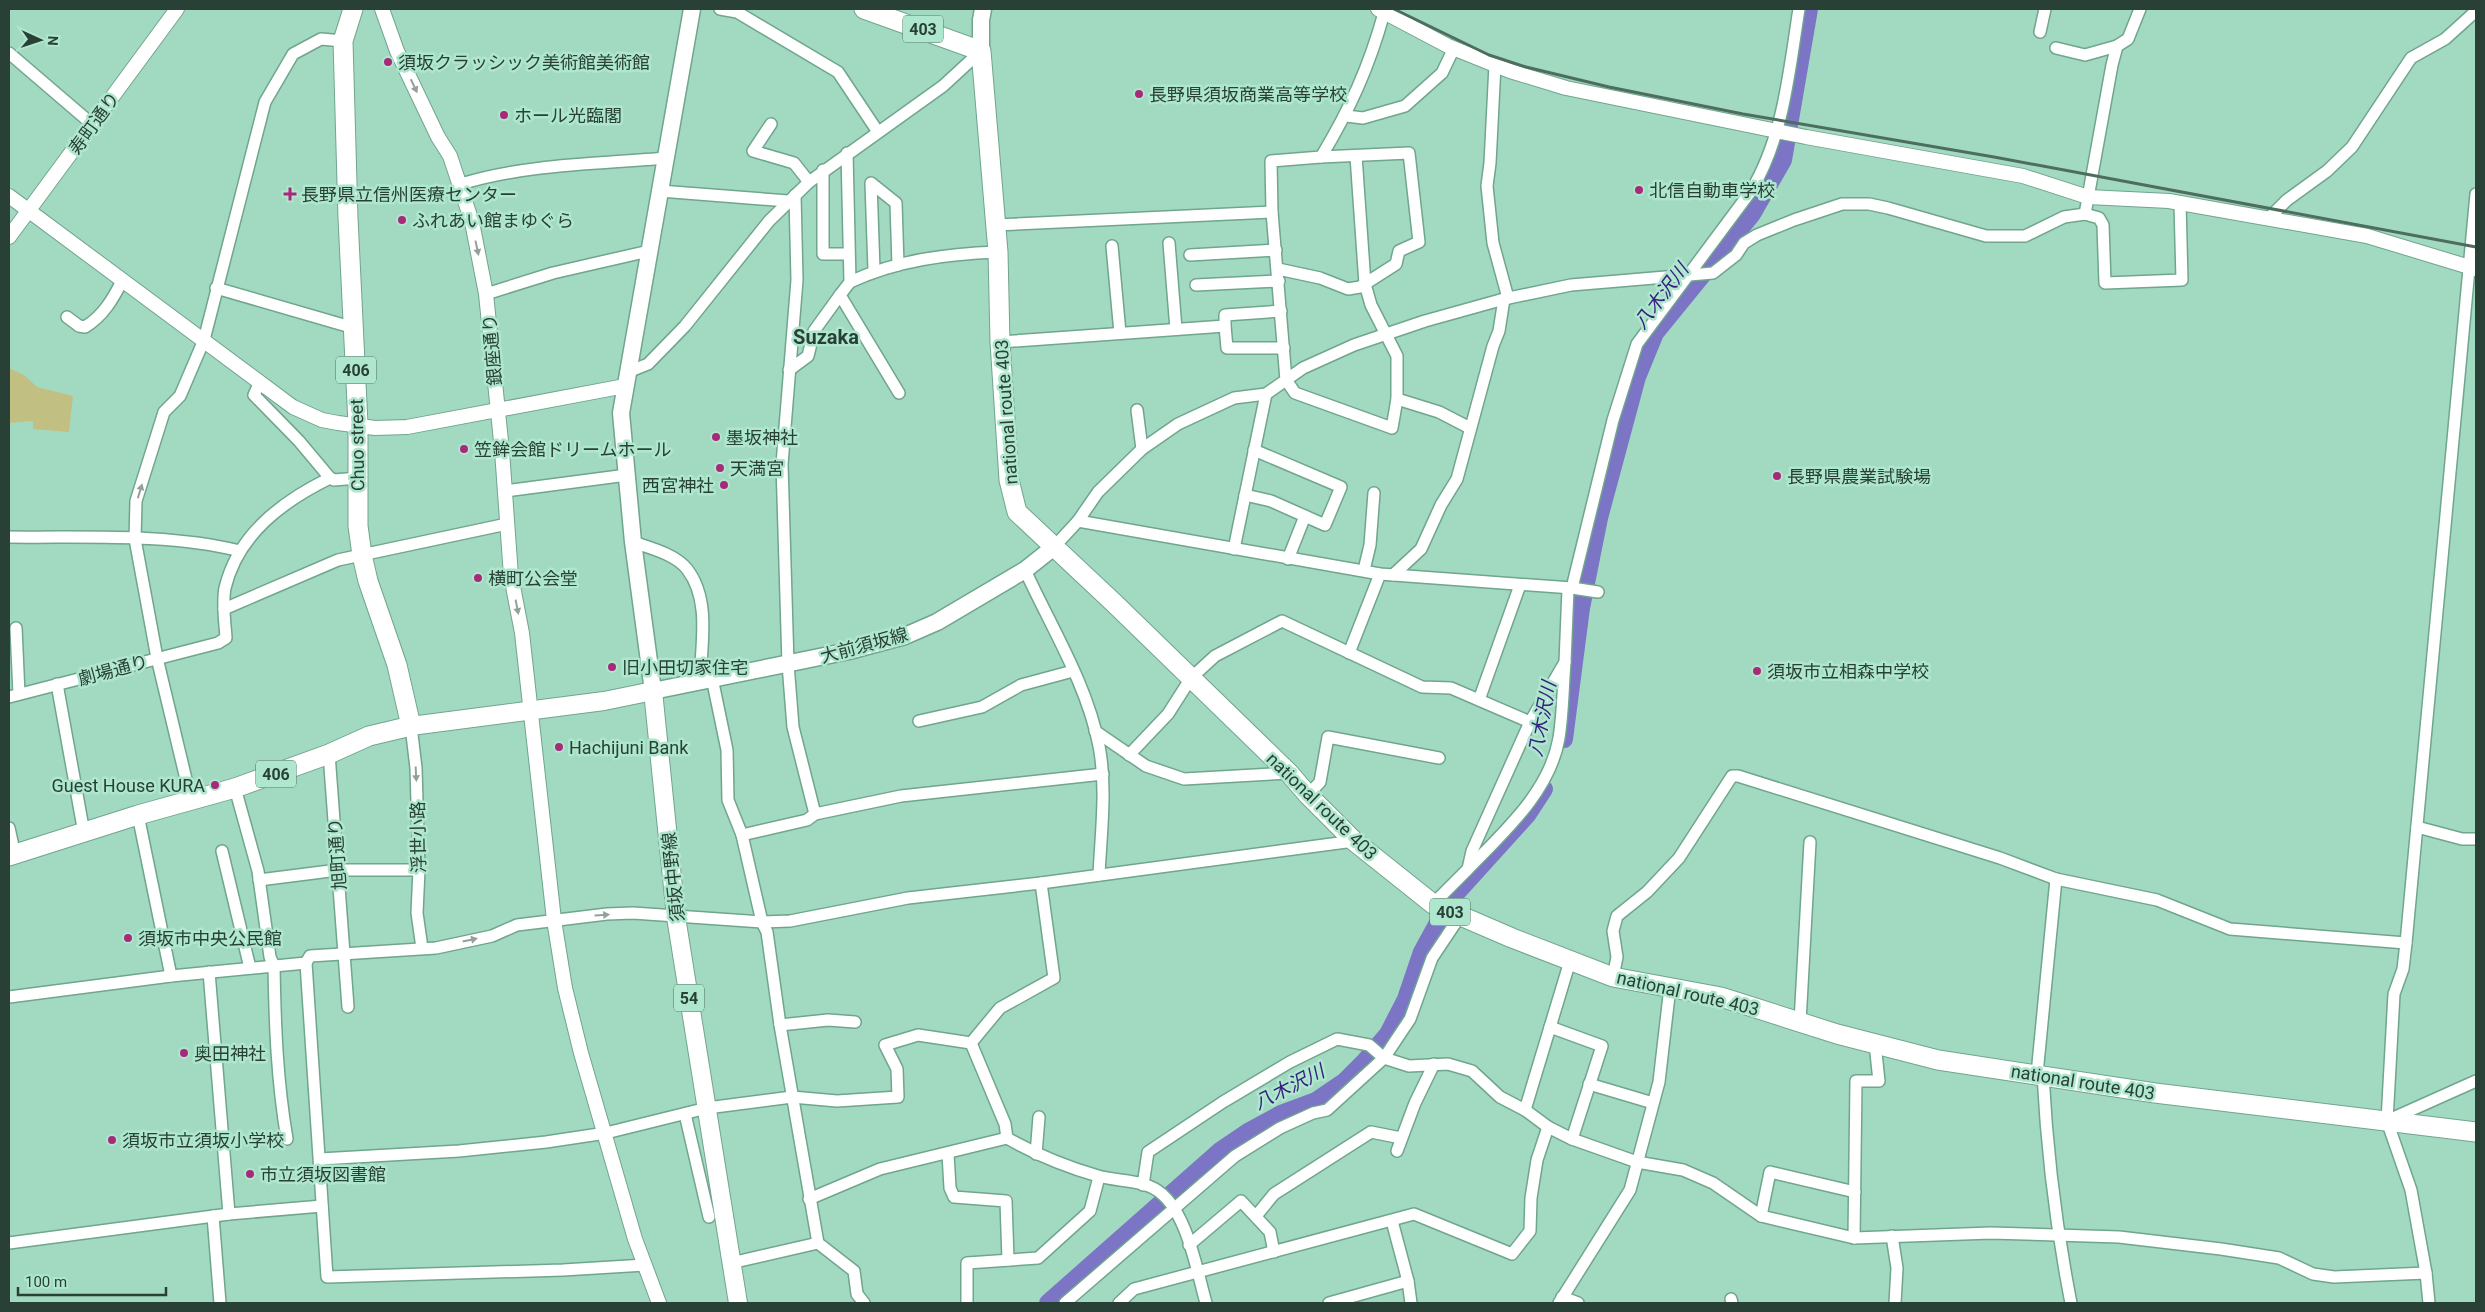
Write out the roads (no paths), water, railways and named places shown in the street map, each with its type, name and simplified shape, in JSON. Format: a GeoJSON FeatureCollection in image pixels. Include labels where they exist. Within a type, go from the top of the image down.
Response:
{"type":"FeatureCollection","features":[{"type":"Feature","properties":{"kind":"highway","name":"Chuo street"},"geometry":{"type":"LineString","coordinates":[[353,9],[343,41],[348,218],[358,424],[358,526],[368,581],[397,665],[411,726]]}},
{"type":"Feature","properties":{"kind":"highway","name":"403"},"geometry":{"type":"LineString","coordinates":[[864,9],[982,51]]}},
{"type":"Feature","properties":{"kind":"highway","name":"national route 403"},"geometry":{"type":"LineString","coordinates":[[982,51],[998,252],[1000,342],[1009,480],[1017,512],[1289,773],[1354,841],[1433,904],[1613,977],[1721,997],[1875,1044],[1938,1060],[2174,1096],[2476,1132]]}},
{"type":"Feature","properties":{"kind":"highway","name":"406"},"geometry":{"type":"LineString","coordinates":[[12,856],[138,815],[235,788],[329,754],[369,736],[411,726]]}},
{"type":"Feature","properties":{"kind":"main road"},"geometry":{"type":"LineString","coordinates":[[411,726],[604,700],[653,691],[633,542],[621,413],[692,9]]}},
{"type":"Feature","properties":{"kind":"main road"},"geometry":{"type":"LineString","coordinates":[[982,51],[981,20],[983,9]]}},
{"type":"Feature","properties":{"kind":"main road","name":"大前須坂線"},"geometry":{"type":"LineString","coordinates":[[653,691],[849,651],[905,636],[938,622],[1025,570],[1054,547]]}},
{"type":"Feature","properties":{"kind":"main road","name":"須坂中野線"},"geometry":{"type":"LineString","coordinates":[[653,691],[676,917],[738,1303]]}},
{"type":"Feature","properties":{"kind":"street","name":"寿町通り"},"geometry":{"type":"LineString","coordinates":[[9,237],[177,9]]}},
{"type":"Feature","properties":{"kind":"street","name":"銀座通り"},"geometry":{"type":"LineString","coordinates":[[382,9],[397,51],[438,137],[450,156],[461,184],[472,222],[486,294],[506,492],[510,576],[522,633],[554,920],[565,988],[581,1053],[645,1265],[659,1303]]}},
{"type":"Feature","properties":{"kind":"street"},"geometry":{"type":"LineString","coordinates":[[720,9],[737,12],[838,72],[878,132]]}},
{"type":"Feature","properties":{"kind":"street"},"geometry":{"type":"LineString","coordinates":[[1433,904],[1523,812],[1548,772],[1559,739],[1570,588],[1613,420],[1636,344],[1752,191],[1766,167],[1778,132],[1799,9]]}},
{"type":"Feature","properties":{"kind":"street"},"geometry":{"type":"LineString","coordinates":[[2040,32],[2045,9]]}},
{"type":"Feature","properties":{"kind":"street"},"geometry":{"type":"LineString","coordinates":[[2056,48],[2085,55],[2117,46],[2128,39],[2140,9]]}},
{"type":"Feature","properties":{"kind":"street"},"geometry":{"type":"LineString","coordinates":[[1322,157],[1346,116],[1371,58],[1381,11],[1454,48],[1495,65],[1566,88],[1778,132],[2023,176],[2088,197],[2180,203],[2367,236],[2473,268]]}},
{"type":"Feature","properties":{"kind":"street"},"geometry":{"type":"LineString","coordinates":[[2269,218],[2287,200],[2326,171],[2352,148],[2411,58],[2445,39],[2476,11]]}},
{"type":"Feature","properties":{"kind":"street"},"geometry":{"type":"LineString","coordinates":[[191,800],[157,658],[135,539],[136,501],[164,412],[180,396],[204,340],[265,102],[293,54],[321,39],[343,41]]}},
{"type":"Feature","properties":{"kind":"street"},"geometry":{"type":"LineString","coordinates":[[2085,214],[2117,46]]}},
{"type":"Feature","properties":{"kind":"street"},"geometry":{"type":"LineString","coordinates":[[1346,116],[1363,118],[1405,106],[1442,73],[1454,48]]}},
{"type":"Feature","properties":{"kind":"street"},"geometry":{"type":"LineString","coordinates":[[9,196],[204,340],[259,384],[293,407],[322,420],[375,428],[407,427],[497,409],[627,379],[648,364],[685,326],[769,221],[808,182],[847,152],[943,86],[982,51]]}},
{"type":"Feature","properties":{"kind":"street"},"geometry":{"type":"LineString","coordinates":[[9,53],[93,125]]}},
{"type":"Feature","properties":{"kind":"street"},"geometry":{"type":"LineString","coordinates":[[1393,575],[1421,549],[1441,505],[1457,479],[1493,346],[1499,332],[1506,298],[1493,243],[1486,186],[1490,163],[1495,65]]}},
{"type":"Feature","properties":{"kind":"street"},"geometry":{"type":"LineString","coordinates":[[771,124],[753,151],[794,163],[808,182]]}},
{"type":"Feature","properties":{"kind":"street"},"geometry":{"type":"LineString","coordinates":[[847,152],[850,282]]}},
{"type":"Feature","properties":{"kind":"street"},"geometry":{"type":"LineString","coordinates":[[1196,285],[1278,275],[1320,278],[1348,289],[1365,284],[1396,264],[1398,251],[1418,242],[1409,153],[1322,157],[1270,162],[1272,212],[1276,250],[1278,275],[1284,348],[1286,380],[1295,393],[1392,428],[1397,399],[1397,356],[1385,336],[1371,305],[1365,284],[1356,156]]}},
{"type":"Feature","properties":{"kind":"street"},"geometry":{"type":"LineString","coordinates":[[461,184],[490,176],[528,170],[666,158]]}},
{"type":"Feature","properties":{"kind":"street"},"geometry":{"type":"LineString","coordinates":[[823,170],[823,254],[848,254]]}},
{"type":"Feature","properties":{"kind":"street"},"geometry":{"type":"LineString","coordinates":[[874,270],[871,183],[896,203],[898,265]]}},
{"type":"Feature","properties":{"kind":"street"},"geometry":{"type":"LineString","coordinates":[[660,191],[792,198]]}},
{"type":"Feature","properties":{"kind":"street"},"geometry":{"type":"LineString","coordinates":[[2429,1303],[2426,1273],[2411,1190],[2387,1121],[2394,994],[2403,969],[2406,942],[2473,268],[2476,194]]}},
{"type":"Feature","properties":{"kind":"street"},"geometry":{"type":"LineString","coordinates":[[792,198],[797,280],[782,464],[788,664],[793,727],[815,814]]}},
{"type":"Feature","properties":{"kind":"street"},"geometry":{"type":"LineString","coordinates":[[1054,547],[1078,521],[1098,492],[1142,449],[1178,424],[1234,398],[1266,394],[1303,368],[1354,345],[1425,321],[1506,298],[1571,286],[1712,273],[1736,255],[1744,242],[1757,235],[1842,204],[1869,204],[1986,236],[2011,237],[2031,234],[2064,217],[2085,214],[2099,218],[2103,225],[2105,283],[2182,280],[2180,203]]}},
{"type":"Feature","properties":{"kind":"street"},"geometry":{"type":"LineString","coordinates":[[996,225],[1272,212]]}},
{"type":"Feature","properties":{"kind":"street"},"geometry":{"type":"LineString","coordinates":[[1169,243],[1176,329]]}},
{"type":"Feature","properties":{"kind":"street"},"geometry":{"type":"LineString","coordinates":[[1112,246],[1120,333]]}},
{"type":"Feature","properties":{"kind":"street"},"geometry":{"type":"LineString","coordinates":[[1190,255],[1276,250]]}},
{"type":"Feature","properties":{"kind":"street"},"geometry":{"type":"LineString","coordinates":[[486,294],[554,273],[649,252]]}},
{"type":"Feature","properties":{"kind":"street"},"geometry":{"type":"LineString","coordinates":[[789,370],[808,356],[814,331],[850,282],[874,270],[898,265],[955,254],[998,252]]}},
{"type":"Feature","properties":{"kind":"street"},"geometry":{"type":"LineString","coordinates":[[67,317],[79,326],[85,327],[92,323],[107,308],[122,281]]}},
{"type":"Feature","properties":{"kind":"street"},"geometry":{"type":"LineString","coordinates":[[216,288],[354,328]]}},
{"type":"Feature","properties":{"kind":"street"},"geometry":{"type":"LineString","coordinates":[[840,295],[899,393]]}},
{"type":"Feature","properties":{"kind":"street"},"geometry":{"type":"LineString","coordinates":[[1281,311],[1225,315],[1225,326],[1227,348],[1284,348]]}},
{"type":"Feature","properties":{"kind":"street"},"geometry":{"type":"LineString","coordinates":[[1000,342],[1225,326]]}},
{"type":"Feature","properties":{"kind":"street"},"geometry":{"type":"LineString","coordinates":[[259,384],[254,394],[299,441],[330,478],[334,480],[358,478]]}},
{"type":"Feature","properties":{"kind":"street"},"geometry":{"type":"LineString","coordinates":[[1234,549],[1266,394]]}},
{"type":"Feature","properties":{"kind":"street"},"geometry":{"type":"LineString","coordinates":[[1397,399],[1439,412],[1470,428]]}},
{"type":"Feature","properties":{"kind":"street"},"geometry":{"type":"LineString","coordinates":[[1137,410],[1142,449]]}},
{"type":"Feature","properties":{"kind":"street"},"geometry":{"type":"LineString","coordinates":[[1245,495],[1271,500],[1325,525],[1341,487],[1254,450]]}},
{"type":"Feature","properties":{"kind":"street"},"geometry":{"type":"LineString","coordinates":[[506,492],[627,475]]}},
{"type":"Feature","properties":{"kind":"street"},"geometry":{"type":"LineString","coordinates":[[330,478],[276,510],[262,522],[240,551],[226,588],[224,609],[328,563],[507,524]]}},
{"type":"Feature","properties":{"kind":"street"},"geometry":{"type":"LineString","coordinates":[[1364,570],[1370,545],[1374,493]]}},
{"type":"Feature","properties":{"kind":"street"},"geometry":{"type":"LineString","coordinates":[[1288,559],[1306,516]]}},
{"type":"Feature","properties":{"kind":"street"},"geometry":{"type":"LineString","coordinates":[[1078,521],[1380,574],[1570,588],[1598,592]]}},
{"type":"Feature","properties":{"kind":"street"},"geometry":{"type":"LineString","coordinates":[[9,537],[135,539],[216,545],[240,551]]}},
{"type":"Feature","properties":{"kind":"street"},"geometry":{"type":"LineString","coordinates":[[633,542],[665,554],[687,569],[702,601],[706,680],[727,750],[728,800],[742,835],[762,922],[767,932],[780,1025],[818,1243],[854,1271],[857,1294],[864,1303]]}},
{"type":"Feature","properties":{"kind":"street"},"geometry":{"type":"LineString","coordinates":[[1025,570],[1073,671],[1096,731],[1103,774],[1099,875]]}},
{"type":"Feature","properties":{"kind":"street"},"geometry":{"type":"LineString","coordinates":[[1349,653],[1380,574]]}},
{"type":"Feature","properties":{"kind":"street"},"geometry":{"type":"LineString","coordinates":[[1479,700],[1520,585]]}},
{"type":"Feature","properties":{"kind":"street","name":"劇場通り"},"geometry":{"type":"LineString","coordinates":[[14,696],[218,643],[226,638],[224,609]]}},
{"type":"Feature","properties":{"kind":"street"},"geometry":{"type":"LineString","coordinates":[[1129,755],[1168,714],[1191,678],[1215,656],[1282,621],[1422,688],[1451,688],[1530,722]]}},
{"type":"Feature","properties":{"kind":"street"},"geometry":{"type":"LineString","coordinates":[[14,696],[16,628]]}},
{"type":"Feature","properties":{"kind":"street"},"geometry":{"type":"LineString","coordinates":[[1468,869],[1472,851],[1530,722],[1565,662]]}},
{"type":"Feature","properties":{"kind":"street"},"geometry":{"type":"LineString","coordinates":[[920,721],[982,707],[1021,685],[1073,671]]}},
{"type":"Feature","properties":{"kind":"street"},"geometry":{"type":"LineString","coordinates":[[57,684],[84,833]]}},
{"type":"Feature","properties":{"kind":"street","name":"浮世小路"},"geometry":{"type":"LineString","coordinates":[[411,726],[416,768],[419,870],[417,913],[422,948]]}},
{"type":"Feature","properties":{"kind":"street"},"geometry":{"type":"LineString","coordinates":[[1096,731],[1146,766],[1184,779],[1289,773]]}},
{"type":"Feature","properties":{"kind":"street"},"geometry":{"type":"LineString","coordinates":[[1308,795],[1320,782],[1328,737],[1439,758]]}},
{"type":"Feature","properties":{"kind":"street","name":"旭町通り"},"geometry":{"type":"LineString","coordinates":[[329,754],[348,1007]]}},
{"type":"Feature","properties":{"kind":"street"},"geometry":{"type":"LineString","coordinates":[[742,835],[807,820],[815,814],[901,796],[1103,774]]}},
{"type":"Feature","properties":{"kind":"street"},"geometry":{"type":"LineString","coordinates":[[1613,977],[1617,957],[1612,931],[1617,916],[1647,892],[1679,858],[1732,776],[1760,782],[1964,846],[2056,878],[2157,900],[2230,930],[2406,942]]}},
{"type":"Feature","properties":{"kind":"street"},"geometry":{"type":"LineString","coordinates":[[235,788],[259,880],[270,957],[274,966],[276,1053],[279,1092],[287,1139]]}},
{"type":"Feature","properties":{"kind":"street"},"geometry":{"type":"LineString","coordinates":[[138,815],[171,976]]}},
{"type":"Feature","properties":{"kind":"street"},"geometry":{"type":"LineString","coordinates":[[2417,827],[2462,839],[2476,839]]}},
{"type":"Feature","properties":{"kind":"street"},"geometry":{"type":"LineString","coordinates":[[9,828],[12,856]]}},
{"type":"Feature","properties":{"kind":"street"},"geometry":{"type":"LineString","coordinates":[[645,1265],[563,1270],[327,1277],[306,963],[310,956],[436,948],[492,936],[517,925],[633,913],[762,922],[790,921],[908,898],[1040,883],[1354,841]]}},
{"type":"Feature","properties":{"kind":"street"},"geometry":{"type":"LineString","coordinates":[[1800,1022],[1810,842]]}},
{"type":"Feature","properties":{"kind":"street"},"geometry":{"type":"LineString","coordinates":[[222,851],[250,968]]}},
{"type":"Feature","properties":{"kind":"street"},"geometry":{"type":"LineString","coordinates":[[259,880],[338,870],[419,870]]}},
{"type":"Feature","properties":{"kind":"street"},"geometry":{"type":"LineString","coordinates":[[2056,878],[2040,1075],[2058,1235],[2071,1303]]}},
{"type":"Feature","properties":{"kind":"street"},"geometry":{"type":"LineString","coordinates":[[971,1043],[1000,1008],[1054,978],[1040,883]]}},
{"type":"Feature","properties":{"kind":"street"},"geometry":{"type":"LineString","coordinates":[[1065,1303],[1235,1156],[1280,1128],[1313,1113],[1327,1110],[1384,1058],[1410,1020],[1432,958],[1460,916]]}},
{"type":"Feature","properties":{"kind":"street"},"geometry":{"type":"LineString","coordinates":[[1525,1110],[1570,961]]}},
{"type":"Feature","properties":{"kind":"street"},"geometry":{"type":"LineString","coordinates":[[9,997],[171,976],[306,963]]}},
{"type":"Feature","properties":{"kind":"street"},"geometry":{"type":"LineString","coordinates":[[209,972],[229,1214]]}},
{"type":"Feature","properties":{"kind":"street"},"geometry":{"type":"LineString","coordinates":[[1578,1303],[1561,1300],[1630,1190],[1659,1082],[1670,987]]}},
{"type":"Feature","properties":{"kind":"street"},"geometry":{"type":"LineString","coordinates":[[780,1025],[828,1020],[855,1022]]}},
{"type":"Feature","properties":{"kind":"street"},"geometry":{"type":"LineString","coordinates":[[1550,1027],[1602,1046],[1572,1139]]}},
{"type":"Feature","properties":{"kind":"street"},"geometry":{"type":"LineString","coordinates":[[320,1159],[468,1150],[546,1142],[606,1133],[707,1108],[792,1097],[837,1101],[898,1098],[897,1069],[885,1045],[918,1035],[971,1043]]}},
{"type":"Feature","properties":{"kind":"street"},"geometry":{"type":"LineString","coordinates":[[1143,1184],[1148,1152],[1222,1102],[1290,1062],[1337,1040],[1369,1045],[1384,1058],[1409,1066],[1448,1064],[1472,1071],[1500,1097],[1525,1110],[1548,1127],[1572,1139],[1637,1162],[1683,1170],[1713,1183],[1761,1216],[1854,1238],[2058,1235],[2119,1237],[2222,1249],[2279,1258],[2313,1274],[2334,1277],[2426,1273]]}},
{"type":"Feature","properties":{"kind":"street"},"geometry":{"type":"LineString","coordinates":[[971,1043],[1005,1124],[1007,1138]]}},
{"type":"Feature","properties":{"kind":"street"},"geometry":{"type":"LineString","coordinates":[[1854,1238],[1856,1081],[1879,1081],[1875,1044]]}},
{"type":"Feature","properties":{"kind":"street"},"geometry":{"type":"LineString","coordinates":[[1397,1151],[1415,1103],[1434,1064]]}},
{"type":"Feature","properties":{"kind":"street"},"geometry":{"type":"LineString","coordinates":[[2387,1121],[2476,1081]]}},
{"type":"Feature","properties":{"kind":"street"},"geometry":{"type":"LineString","coordinates":[[1589,1084],[1653,1103]]}},
{"type":"Feature","properties":{"kind":"street"},"geometry":{"type":"LineString","coordinates":[[684,1114],[709,1217]]}},
{"type":"Feature","properties":{"kind":"street"},"geometry":{"type":"LineString","coordinates":[[1036,1154],[1039,1117]]}},
{"type":"Feature","properties":{"kind":"street"},"geometry":{"type":"LineString","coordinates":[[1118,1303],[1134,1289],[1414,1214],[1512,1254],[1530,1231],[1531,1198],[1537,1160],[1548,1127]]}},
{"type":"Feature","properties":{"kind":"street"},"geometry":{"type":"LineString","coordinates":[[1256,1216],[1274,1194],[1371,1132],[1401,1138]]}},
{"type":"Feature","properties":{"kind":"street"},"geometry":{"type":"LineString","coordinates":[[809,1199],[880,1169],[948,1154],[1007,1138],[1036,1154],[1099,1177],[1143,1184],[1164,1195],[1174,1208],[1189,1245],[1206,1303]]}},
{"type":"Feature","properties":{"kind":"street"},"geometry":{"type":"LineString","coordinates":[[948,1154],[950,1188],[954,1198],[1006,1201],[1008,1260]]}},
{"type":"Feature","properties":{"kind":"street"},"geometry":{"type":"LineString","coordinates":[[1761,1216],[1770,1172],[1855,1192]]}},
{"type":"Feature","properties":{"kind":"street"},"geometry":{"type":"LineString","coordinates":[[967,1303],[967,1263],[1038,1258],[1090,1211],[1099,1177]]}},
{"type":"Feature","properties":{"kind":"street"},"geometry":{"type":"LineString","coordinates":[[1189,1245],[1241,1201],[1270,1232],[1274,1252]]}},
{"type":"Feature","properties":{"kind":"street"},"geometry":{"type":"LineString","coordinates":[[9,1243],[229,1214],[322,1206]]}},
{"type":"Feature","properties":{"kind":"street"},"geometry":{"type":"LineString","coordinates":[[213,1216],[220,1303]]}},
{"type":"Feature","properties":{"kind":"street"},"geometry":{"type":"LineString","coordinates":[[1392,1221],[1408,1282],[1411,1303]]}},
{"type":"Feature","properties":{"kind":"street"},"geometry":{"type":"LineString","coordinates":[[1892,1236],[1897,1268],[1896,1303]]}},
{"type":"Feature","properties":{"kind":"street"},"geometry":{"type":"LineString","coordinates":[[731,1263],[818,1243]]}},
{"type":"Feature","properties":{"kind":"street"},"geometry":{"type":"LineString","coordinates":[[1329,1303],[1408,1282]]}},
{"type":"Feature","properties":{"kind":"waterway","name":"八木沢川"},"geometry":{"type":"LineString","coordinates":[[1564,739],[1581,608],[1599,518],[1637,377],[1655,333],[1752,214],[1783,160],[1809,9]]}},
{"type":"Feature","properties":{"kind":"waterway","name":"八木沢川"},"geometry":{"type":"LineString","coordinates":[[1048,1303],[1220,1151],[1248,1132],[1281,1114],[1316,1101],[1344,1082],[1365,1061],[1388,1034],[1406,999],[1422,952],[1451,899],[1527,815],[1544,789]]}},
{"type":"Feature","properties":{"kind":"railway"},"geometry":{"type":"LineString","coordinates":[[1394,9],[1489,55],[1526,67],[1609,87],[1743,114],[1994,157],[2476,247]]}},
{"type":"Feature","properties":{"kind":"place","name":"須坂クラッシック美術館美術館"},"geometry":{"type":"Point","coordinates":[388,62]}},
{"type":"Feature","properties":{"kind":"place","name":"長野県須坂商業高等学校"},"geometry":{"type":"Point","coordinates":[1139,94]}},
{"type":"Feature","properties":{"kind":"place","name":"ホール光臨閣"},"geometry":{"type":"Point","coordinates":[504,115]}},
{"type":"Feature","properties":{"kind":"place","name":"北信自動車学校"},"geometry":{"type":"Point","coordinates":[1639,190]}},
{"type":"Feature","properties":{"kind":"place","name":"長野県立信州医療センター"},"geometry":{"type":"Point","coordinates":[290,194]}},
{"type":"Feature","properties":{"kind":"place","name":"ふれあい館まゆぐら"},"geometry":{"type":"Point","coordinates":[402,220]}},
{"type":"Feature","properties":{"kind":"place","name":"墨坂神社"},"geometry":{"type":"Point","coordinates":[716,437]}},
{"type":"Feature","properties":{"kind":"place","name":"笠鉾会館ドリームホール"},"geometry":{"type":"Point","coordinates":[464,449]}},
{"type":"Feature","properties":{"kind":"place","name":"天満宮"},"geometry":{"type":"Point","coordinates":[720,468]}},
{"type":"Feature","properties":{"kind":"place","name":"長野県農業試験場"},"geometry":{"type":"Point","coordinates":[1777,476]}},
{"type":"Feature","properties":{"kind":"place","name":"西宮神社"},"geometry":{"type":"Point","coordinates":[724,485]}},
{"type":"Feature","properties":{"kind":"place","name":"横町公会堂"},"geometry":{"type":"Point","coordinates":[478,578]}},
{"type":"Feature","properties":{"kind":"place","name":"旧小田切家住宅"},"geometry":{"type":"Point","coordinates":[612,667]}},
{"type":"Feature","properties":{"kind":"place","name":"須坂市立相森中学校"},"geometry":{"type":"Point","coordinates":[1757,671]}},
{"type":"Feature","properties":{"kind":"place","name":"Hachijuni Bank"},"geometry":{"type":"Point","coordinates":[559,747]}},
{"type":"Feature","properties":{"kind":"place","name":"Guest House KURA"},"geometry":{"type":"Point","coordinates":[215,785]}},
{"type":"Feature","properties":{"kind":"place","name":"須坂市中央公民館"},"geometry":{"type":"Point","coordinates":[128,938]}},
{"type":"Feature","properties":{"kind":"place","name":"奥田神社"},"geometry":{"type":"Point","coordinates":[184,1053]}},
{"type":"Feature","properties":{"kind":"place","name":"須坂市立須坂小学校"},"geometry":{"type":"Point","coordinates":[112,1140]}},
{"type":"Feature","properties":{"kind":"place","name":"市立須坂図書館"},"geometry":{"type":"Point","coordinates":[250,1174]}},
{"type":"Feature","properties":{"kind":"district","name":"Suzaka"},"geometry":{"type":"Point","coordinates":[826,337]}}]}
